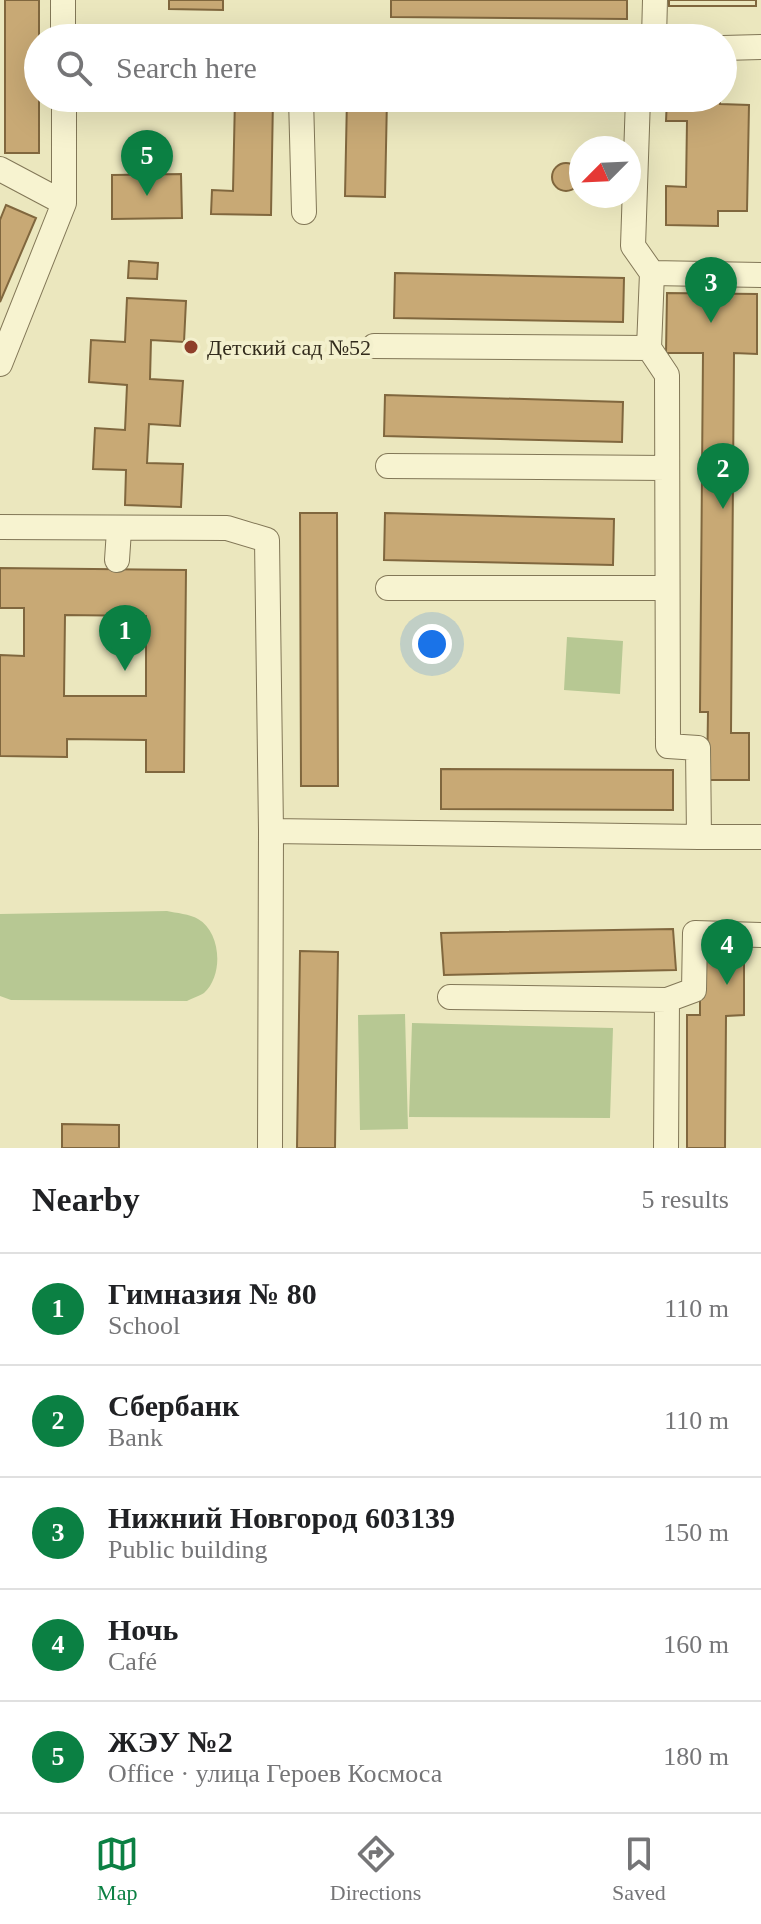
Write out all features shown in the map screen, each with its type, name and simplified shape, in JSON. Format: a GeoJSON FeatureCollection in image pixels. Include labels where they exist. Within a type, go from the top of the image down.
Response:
{"type":"FeatureCollection","features":[{"type":"Feature","properties":{"kind":"street"},"geometry":{"type":"LineString","coordinates":[[63,0],[63,24]]}},
{"type":"Feature","properties":{"kind":"street"},"geometry":{"type":"LineString","coordinates":[[654,24],[655,0]]}},
{"type":"Feature","properties":{"kind":"street"},"geometry":{"type":"LineString","coordinates":[[737,48],[761,47]]}},
{"type":"Feature","properties":{"kind":"street"},"geometry":{"type":"LineString","coordinates":[[0,364],[64,203],[64,112]]}},
{"type":"Feature","properties":{"kind":"street"},"geometry":{"type":"LineString","coordinates":[[301,112],[304,212]]}},
{"type":"Feature","properties":{"kind":"street"},"geometry":{"type":"LineString","coordinates":[[638,112],[633,246],[652,273],[649,348],[667,375],[668,746],[698,748],[699,837]]}},
{"type":"Feature","properties":{"kind":"street"},"geometry":{"type":"LineString","coordinates":[[0,169],[64,203]]}},
{"type":"Feature","properties":{"kind":"street"},"geometry":{"type":"LineString","coordinates":[[652,273],[761,275]]}},
{"type":"Feature","properties":{"kind":"street"},"geometry":{"type":"LineString","coordinates":[[374,346],[649,348]]}},
{"type":"Feature","properties":{"kind":"street"},"geometry":{"type":"LineString","coordinates":[[388,466],[667,468]]}},
{"type":"Feature","properties":{"kind":"street"},"geometry":{"type":"LineString","coordinates":[[0,527],[119,530],[227,528],[267,540],[271,831],[270,1148]]}},
{"type":"Feature","properties":{"kind":"street"},"geometry":{"type":"LineString","coordinates":[[117,560],[119,530]]}},
{"type":"Feature","properties":{"kind":"street"},"geometry":{"type":"LineString","coordinates":[[388,588],[667,588]]}},
{"type":"Feature","properties":{"kind":"street"},"geometry":{"type":"LineString","coordinates":[[271,831],[761,837]]}},
{"type":"Feature","properties":{"kind":"street"},"geometry":{"type":"LineString","coordinates":[[450,997],[667,1000],[694,990],[695,933],[761,935]]}},
{"type":"Feature","properties":{"kind":"street"},"geometry":{"type":"LineString","coordinates":[[666,1148],[667,1000]]}},
{"type":"Feature","properties":{"kind":"green space"},"geometry":{"type":"Polygon","coordinates":[[[567,637],[623,641],[620,694],[564,690],[567,637]]]}},
{"type":"Feature","properties":{"kind":"green space"},"geometry":{"type":"Polygon","coordinates":[[[167,911],[195,917],[206,925],[211,934],[217,965],[215,976],[204,993],[187,1001],[11,1000],[0,996],[0,914],[167,911]]]}},
{"type":"Feature","properties":{"kind":"green space"},"geometry":{"type":"Polygon","coordinates":[[[405,1014],[408,1129],[360,1130],[358,1015],[405,1014]]]}},
{"type":"Feature","properties":{"kind":"green space"},"geometry":{"type":"Polygon","coordinates":[[[412,1023],[613,1028],[610,1118],[409,1117],[412,1023]]]}},
{"type":"Feature","properties":{"kind":"building"},"geometry":{"type":"Polygon","coordinates":[[[5,0],[39,0],[39,24],[24,24],[24,112],[39,112],[39,153],[5,153],[5,0]]]}},
{"type":"Feature","properties":{"kind":"building"},"geometry":{"type":"Polygon","coordinates":[[[169,0],[223,0],[223,10],[169,9],[169,0]]]}},
{"type":"Feature","properties":{"kind":"building"},"geometry":{"type":"Polygon","coordinates":[[[391,0],[627,0],[627,19],[391,17],[391,0]]]}},
{"type":"Feature","properties":{"kind":"building"},"geometry":{"type":"Polygon","coordinates":[[[669,0],[756,0],[756,6],[669,6],[669,0]]]}},
{"type":"Feature","properties":{"kind":"building"},"geometry":{"type":"Polygon","coordinates":[[[669,0],[756,0],[756,6],[669,6],[669,0]]]}},
{"type":"Feature","properties":{"kind":"building"},"geometry":{"type":"Polygon","coordinates":[[[737,105],[749,105],[747,211],[718,211],[718,226],[666,225],[666,186],[686,187],[687,121],[666,121],[666,112],[737,112],[737,105]]]}},
{"type":"Feature","properties":{"kind":"building"},"geometry":{"type":"Polygon","coordinates":[[[235,112],[273,112],[271,215],[211,214],[212,190],[233,191],[235,112]]]}},
{"type":"Feature","properties":{"kind":"building"},"geometry":{"type":"Polygon","coordinates":[[[347,112],[387,112],[385,197],[345,196],[347,112]]]}},
{"type":"Feature","properties":{"kind":"building"},"geometry":{"type":"Polygon","coordinates":[[[569,164],[569,190],[566,191],[556,187],[552,177],[556,167],[569,164]]]}},
{"type":"Feature","properties":{"kind":"building"},"geometry":{"type":"Polygon","coordinates":[[[181,174],[182,218],[112,219],[112,175],[181,174]]]}},
{"type":"Feature","properties":{"kind":"building"},"geometry":{"type":"Polygon","coordinates":[[[6,205],[36,218],[0,302],[0,220],[6,205]]]}},
{"type":"Feature","properties":{"kind":"building"},"geometry":{"type":"Polygon","coordinates":[[[129,261],[158,263],[157,279],[128,278],[129,261]]]}},
{"type":"Feature","properties":{"kind":"building"},"geometry":{"type":"Polygon","coordinates":[[[395,273],[624,278],[623,322],[394,318],[395,273]]]}},
{"type":"Feature","properties":{"kind":"building"},"geometry":{"type":"Polygon","coordinates":[[[667,293],[757,294],[757,354],[734,353],[731,733],[749,733],[749,780],[707,780],[708,712],[700,712],[703,353],[666,353],[667,293]]]}},
{"type":"Feature","properties":{"kind":"building"},"geometry":{"type":"Polygon","coordinates":[[[127,298],[186,301],[184,342],[151,340],[150,379],[183,381],[180,426],[149,424],[147,463],[183,464],[181,507],[125,505],[126,470],[93,469],[95,428],[125,430],[127,385],[89,382],[91,340],[125,342],[127,298]]]}},
{"type":"Feature","properties":{"kind":"building"},"geometry":{"type":"Polygon","coordinates":[[[385,395],[623,402],[622,442],[384,436],[385,395]]]}},
{"type":"Feature","properties":{"kind":"building"},"geometry":{"type":"Polygon","coordinates":[[[300,513],[337,513],[338,786],[301,786],[300,513]]]}},
{"type":"Feature","properties":{"kind":"building"},"geometry":{"type":"Polygon","coordinates":[[[385,513],[614,519],[613,565],[384,560],[385,513]]]}},
{"type":"Feature","properties":{"kind":"building"},"geometry":{"type":"Polygon","coordinates":[[[0,568],[186,570],[184,772],[146,772],[146,740],[67,739],[67,757],[0,756],[0,655],[24,656],[24,608],[0,608],[0,568]],[[65,615],[64,696],[146,696],[146,616],[65,615]]]}},
{"type":"Feature","properties":{"kind":"building"},"geometry":{"type":"Polygon","coordinates":[[[441,769],[673,770],[673,810],[441,809],[441,769]]]}},
{"type":"Feature","properties":{"kind":"building"},"geometry":{"type":"Polygon","coordinates":[[[673,929],[676,970],[444,975],[441,933],[673,929]]]}},
{"type":"Feature","properties":{"kind":"building"},"geometry":{"type":"Polygon","coordinates":[[[300,951],[338,952],[335,1148],[297,1148],[300,951]]]}},
{"type":"Feature","properties":{"kind":"building"},"geometry":{"type":"Polygon","coordinates":[[[700,957],[744,957],[744,1015],[726,1016],[725,1148],[687,1148],[687,1015],[700,1015],[700,957]]]}},
{"type":"Feature","properties":{"kind":"building"},"geometry":{"type":"Polygon","coordinates":[[[62,1124],[119,1125],[119,1148],[62,1148],[62,1124]]]}},
{"type":"Feature","properties":{"kind":"place","name":"ЖЭУ №2"},"geometry":{"type":"Point","coordinates":[147,196]}},
{"type":"Feature","properties":{"kind":"place","name":"Нижний Новгород 603139"},"geometry":{"type":"Point","coordinates":[711,323]}},
{"type":"Feature","properties":{"kind":"place","name":"Детский сад №52"},"geometry":{"type":"Point","coordinates":[191,347]}},
{"type":"Feature","properties":{"kind":"place","name":"Сбербанк"},"geometry":{"type":"Point","coordinates":[723,509]}},
{"type":"Feature","properties":{"kind":"place","name":"Гимназия № 80"},"geometry":{"type":"Point","coordinates":[125,671]}},
{"type":"Feature","properties":{"kind":"place","name":"Ночь"},"geometry":{"type":"Point","coordinates":[727,985]}}]}
